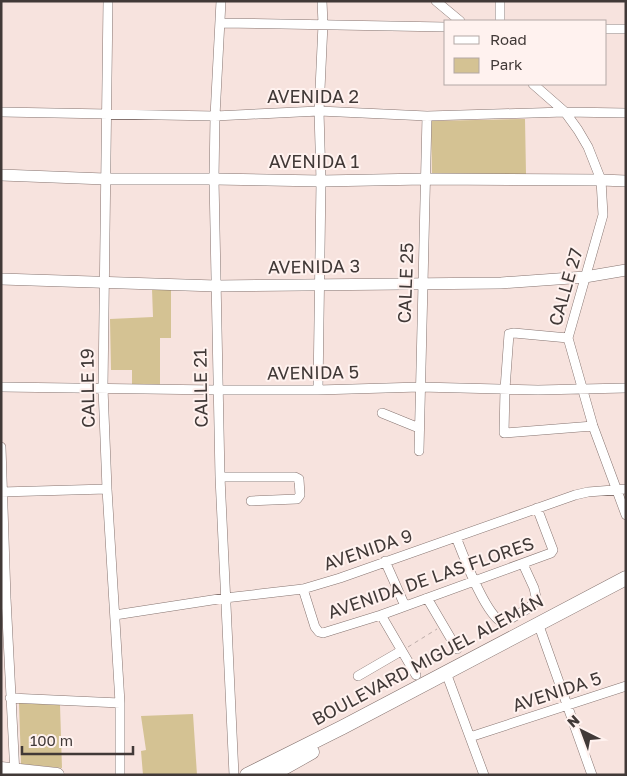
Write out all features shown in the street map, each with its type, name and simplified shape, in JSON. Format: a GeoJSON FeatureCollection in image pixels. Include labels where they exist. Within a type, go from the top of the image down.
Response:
{"type":"FeatureCollection","features":[{"type":"Feature","properties":{"kind":"main road","name":"AVENIDA 1"},"geometry":{"type":"LineString","coordinates":[[1,175],[106,179],[321,181],[425,179],[601,180],[626,182]]}},
{"type":"Feature","properties":{"kind":"main road","name":"AVENIDA 3"},"geometry":{"type":"LineString","coordinates":[[1,279],[216,286],[501,283],[585,276],[626,270]]}},
{"type":"Feature","properties":{"kind":"main road","name":"BOULEVARD MIGUEL ALEMÁN"},"geometry":{"type":"LineString","coordinates":[[247,775],[345,730],[448,678],[626,578]]}},
{"type":"Feature","properties":{"kind":"main road","name":"BOULEVARD MIGUEL ALEMÁN"},"geometry":{"type":"LineString","coordinates":[[271,775],[286,771],[345,730],[539,627],[626,588]]}},
{"type":"Feature","properties":{"kind":"main road"},"geometry":{"type":"LineString","coordinates":[[10,772],[57,775]]}},
{"type":"Feature","properties":{"kind":"street","name":"CALLE 19"},"geometry":{"type":"LineString","coordinates":[[108,1],[103,388],[107,490],[120,703],[120,775]]}},
{"type":"Feature","properties":{"kind":"street","name":"CALLE 21"},"geometry":{"type":"LineString","coordinates":[[221,1],[214,179],[217,390],[234,775]]}},
{"type":"Feature","properties":{"kind":"street"},"geometry":{"type":"LineString","coordinates":[[318,390],[321,181],[319,111],[323,24],[322,1]]}},
{"type":"Feature","properties":{"kind":"street"},"geometry":{"type":"LineString","coordinates":[[436,1],[459,20]]}},
{"type":"Feature","properties":{"kind":"street"},"geometry":{"type":"LineString","coordinates":[[500,1],[500,20]]}},
{"type":"Feature","properties":{"kind":"street"},"geometry":{"type":"LineString","coordinates":[[221,23],[444,27]]}},
{"type":"Feature","properties":{"kind":"street"},"geometry":{"type":"LineString","coordinates":[[607,29],[626,29]]}},
{"type":"Feature","properties":{"kind":"street","name":"CALLE 27"},"geometry":{"type":"LineString","coordinates":[[534,85],[565,112],[578,130],[588,147],[601,180],[603,216],[568,338],[593,426],[622,489],[626,515]]}},
{"type":"Feature","properties":{"kind":"street","name":"AVENIDA 2"},"geometry":{"type":"LineString","coordinates":[[1,112],[215,116],[319,111],[427,116],[565,112],[626,113]]}},
{"type":"Feature","properties":{"kind":"street","name":"CALLE 25"},"geometry":{"type":"LineString","coordinates":[[419,451],[427,116]]}},
{"type":"Feature","properties":{"kind":"street"},"geometry":{"type":"LineString","coordinates":[[568,338],[514,332],[509,334],[504,432],[593,426]]}},
{"type":"Feature","properties":{"kind":"street","name":"AVENIDA 5"},"geometry":{"type":"LineString","coordinates":[[1,387],[217,390],[420,387],[538,390],[626,388]]}},
{"type":"Feature","properties":{"kind":"street"},"geometry":{"type":"LineString","coordinates":[[382,413],[419,428]]}},
{"type":"Feature","properties":{"kind":"street"},"geometry":{"type":"LineString","coordinates":[[1,448],[10,698],[10,772]]}},
{"type":"Feature","properties":{"kind":"street"},"geometry":{"type":"LineString","coordinates":[[220,477],[295,477],[299,480],[300,495],[297,499],[251,501]]}},
{"type":"Feature","properties":{"kind":"street","name":"AVENIDA 9"},"geometry":{"type":"LineString","coordinates":[[115,615],[225,598],[302,589],[340,578],[575,494],[622,489]]}},
{"type":"Feature","properties":{"kind":"street"},"geometry":{"type":"LineString","coordinates":[[2,492],[107,490]]}},
{"type":"Feature","properties":{"kind":"street","name":"AVENIDA DE LAS FLORES"},"geometry":{"type":"LineString","coordinates":[[302,589],[316,630],[323,633],[381,615],[552,552],[553,550],[536,508]]}},
{"type":"Feature","properties":{"kind":"street"},"geometry":{"type":"LineString","coordinates":[[456,537],[474,581],[491,611],[503,623],[529,608],[535,602],[534,588],[523,564]]}},
{"type":"Feature","properties":{"kind":"street"},"geometry":{"type":"LineString","coordinates":[[385,561],[405,606]]}},
{"type":"Feature","properties":{"kind":"street"},"geometry":{"type":"LineString","coordinates":[[427,598],[457,649]]}},
{"type":"Feature","properties":{"kind":"street"},"geometry":{"type":"LineString","coordinates":[[381,615],[416,675]]}},
{"type":"Feature","properties":{"kind":"street"},"geometry":{"type":"LineString","coordinates":[[539,627],[592,775]]}},
{"type":"Feature","properties":{"kind":"street"},"geometry":{"type":"LineString","coordinates":[[358,676],[401,651]]}},
{"type":"Feature","properties":{"kind":"street"},"geometry":{"type":"LineString","coordinates":[[448,678],[484,775]]}},
{"type":"Feature","properties":{"kind":"street","name":"AVENIDA 5"},"geometry":{"type":"LineString","coordinates":[[470,737],[626,686]]}},
{"type":"Feature","properties":{"kind":"street"},"geometry":{"type":"LineString","coordinates":[[10,698],[120,703]]}},
{"type":"Feature","properties":{"kind":"path"},"geometry":{"type":"LineString","coordinates":[[401,651],[443,626]]}},
{"type":"Feature","properties":{"kind":"green space"},"geometry":{"type":"Polygon","coordinates":[[[525,119],[526,174],[432,175],[431,121],[525,119]]]}},
{"type":"Feature","properties":{"kind":"green space"},"geometry":{"type":"Polygon","coordinates":[[[152,289],[171,289],[171,338],[160,338],[160,385],[132,384],[132,370],[111,370],[110,319],[153,317],[152,289]]]}},
{"type":"Feature","properties":{"kind":"green space"},"geometry":{"type":"Polygon","coordinates":[[[19,703],[60,705],[62,768],[21,764],[19,703]]]}},
{"type":"Feature","properties":{"kind":"green space"},"geometry":{"type":"Polygon","coordinates":[[[193,714],[197,775],[143,775],[141,751],[146,750],[141,716],[193,714]]]}}]}
